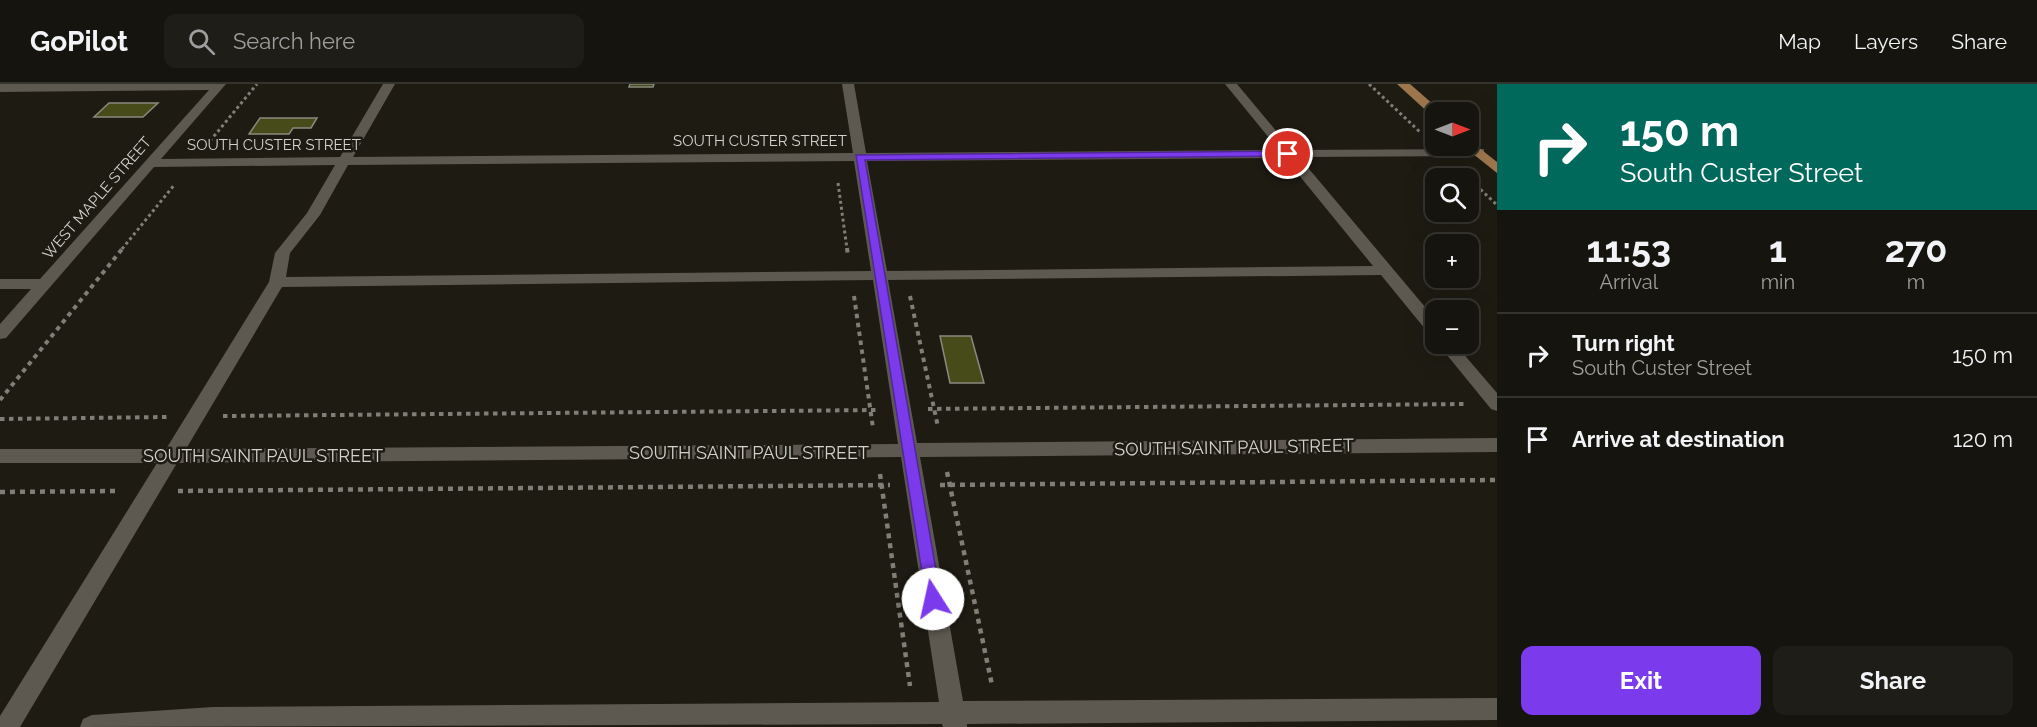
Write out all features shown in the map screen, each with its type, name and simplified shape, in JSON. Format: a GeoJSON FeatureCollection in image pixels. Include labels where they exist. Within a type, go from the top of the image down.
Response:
{"type":"FeatureCollection","features":[{"type":"Feature","properties":{"kind":"main road"},"geometry":{"type":"LineString","coordinates":[[1403,84],[1425,103]]}},
{"type":"Feature","properties":{"kind":"main road"},"geometry":{"type":"LineString","coordinates":[[1479,153],[1497,169]]}},
{"type":"Feature","properties":{"kind":"street"},"geometry":{"type":"LineString","coordinates":[[8,727],[277,282],[283,253],[313,215],[389,84]]}},
{"type":"Feature","properties":{"kind":"street"},"geometry":{"type":"LineString","coordinates":[[848,84],[913,485],[954,720]]}},
{"type":"Feature","properties":{"kind":"street"},"geometry":{"type":"LineString","coordinates":[[1231,84],[1425,318]]}},
{"type":"Feature","properties":{"kind":"street"},"geometry":{"type":"LineString","coordinates":[[0,88],[219,85]]}},
{"type":"Feature","properties":{"kind":"street","name":"WEST MAPLE STREET"},"geometry":{"type":"LineString","coordinates":[[0,334],[219,85]]}},
{"type":"Feature","properties":{"kind":"street","name":"SOUTH CUSTER STREET"},"geometry":{"type":"LineString","coordinates":[[150,163],[1288,154],[1425,150]]}},
{"type":"Feature","properties":{"kind":"street"},"geometry":{"type":"LineString","coordinates":[[277,282],[1385,270]]}},
{"type":"Feature","properties":{"kind":"street"},"geometry":{"type":"LineString","coordinates":[[0,284],[44,284]]}},
{"type":"Feature","properties":{"kind":"street"},"geometry":{"type":"LineString","coordinates":[[1454,354],[1496,405]]}},
{"type":"Feature","properties":{"kind":"street","name":"SOUTH SAINT PAUL STREET"},"geometry":{"type":"LineString","coordinates":[[0,456],[1497,445]]}},
{"type":"Feature","properties":{"kind":"street"},"geometry":{"type":"LineString","coordinates":[[92,727],[213,718],[914,713],[954,720],[998,712],[1497,709]]}},
{"type":"Feature","properties":{"kind":"path"},"geometry":{"type":"LineString","coordinates":[[0,400],[257,84]]}},
{"type":"Feature","properties":{"kind":"path"},"geometry":{"type":"LineString","coordinates":[[835,158],[914,713]]}},
{"type":"Feature","properties":{"kind":"path"},"geometry":{"type":"LineString","coordinates":[[906,274],[998,712]]}},
{"type":"Feature","properties":{"kind":"path"},"geometry":{"type":"LineString","coordinates":[[0,418],[1496,405]]}},
{"type":"Feature","properties":{"kind":"path"},"geometry":{"type":"LineString","coordinates":[[0,492],[1497,480]]}},
{"type":"Feature","properties":{"kind":"building"},"geometry":{"type":"Polygon","coordinates":[[[630,84],[654,84],[653,87],[629,87],[630,84]]]}},
{"type":"Feature","properties":{"kind":"building"},"geometry":{"type":"Polygon","coordinates":[[[109,103],[158,103],[143,117],[94,117],[109,103]]]}},
{"type":"Feature","properties":{"kind":"building"},"geometry":{"type":"Polygon","coordinates":[[[260,118],[317,118],[311,128],[293,128],[289,134],[249,134],[260,118]]]}},
{"type":"Feature","properties":{"kind":"building"},"geometry":{"type":"Polygon","coordinates":[[[940,336],[971,336],[984,383],[950,383],[940,336]]]}},
{"type":"Feature","properties":{"kind":"route"},"geometry":{"type":"LineString","coordinates":[[933,599],[860,157],[1288,154]]}}]}
